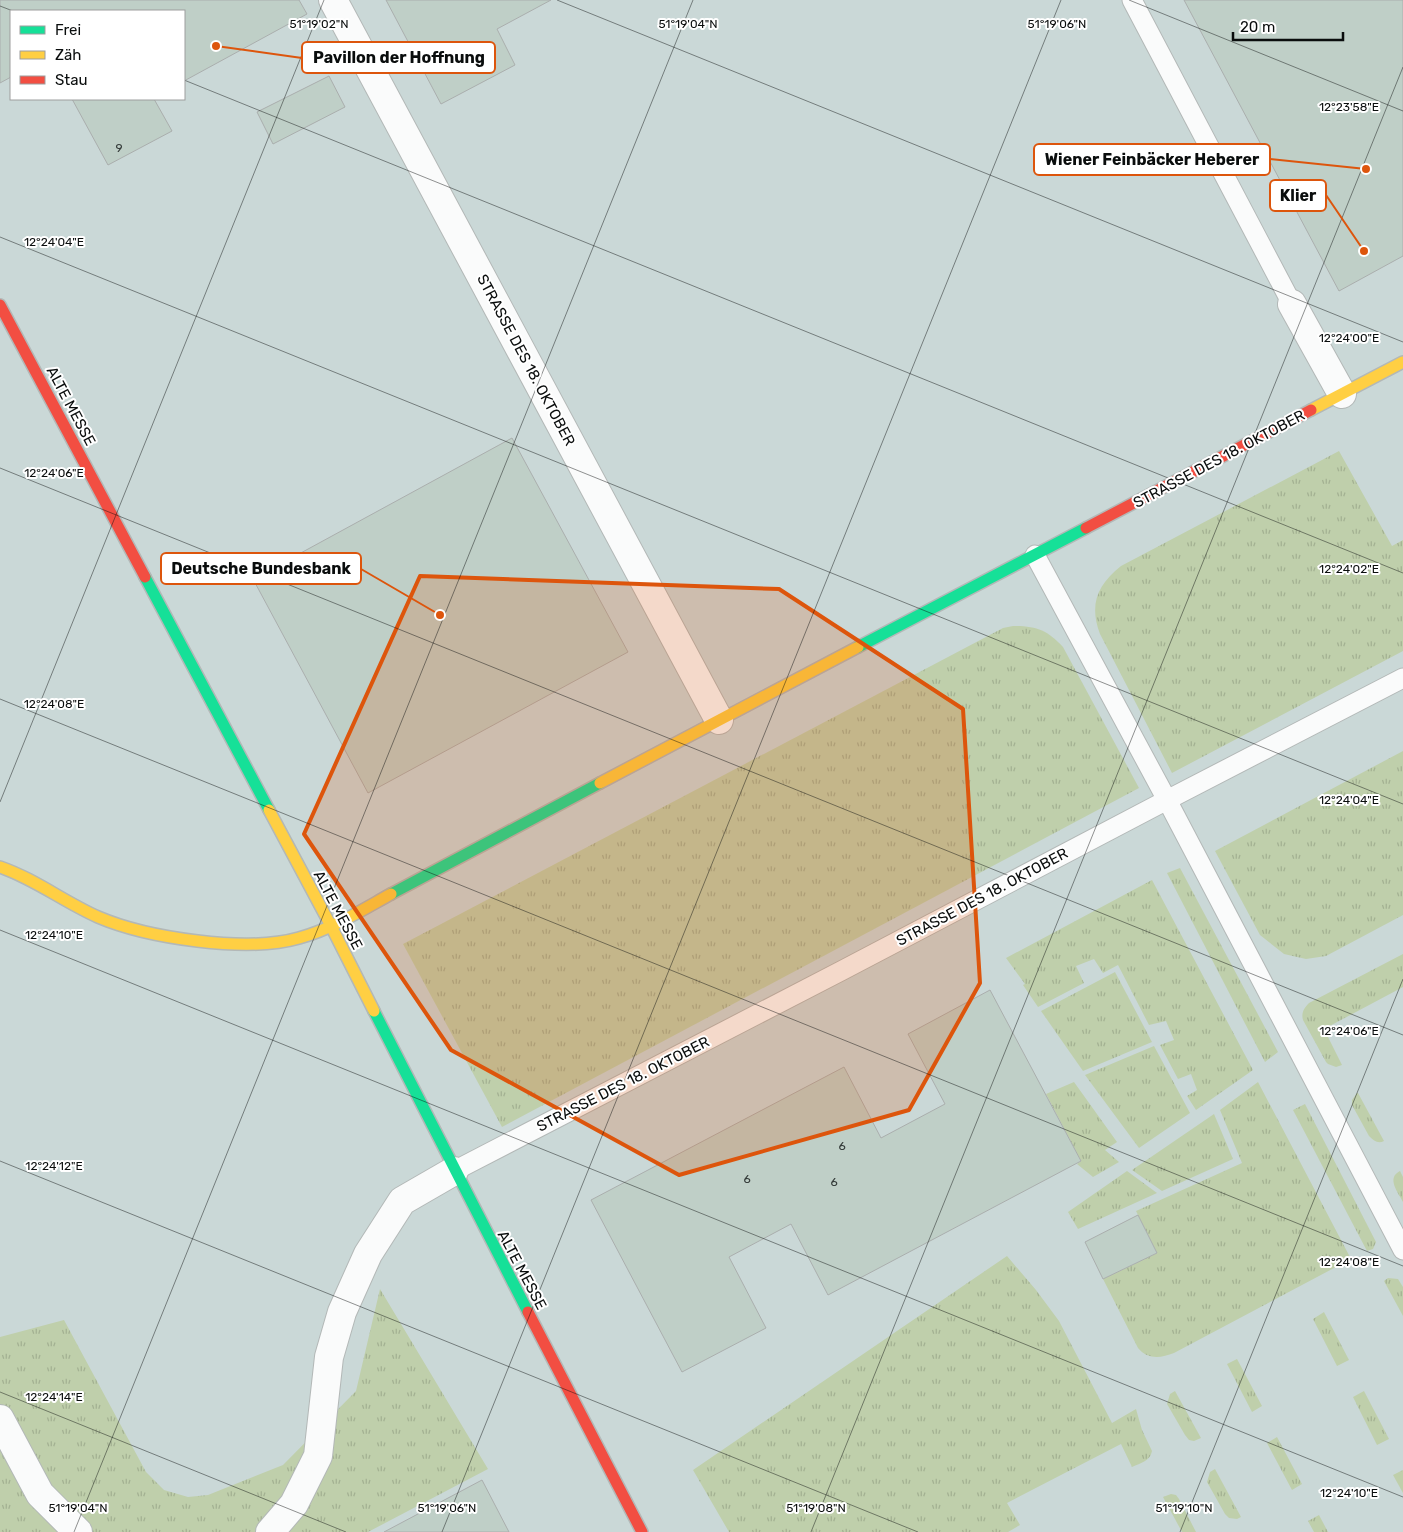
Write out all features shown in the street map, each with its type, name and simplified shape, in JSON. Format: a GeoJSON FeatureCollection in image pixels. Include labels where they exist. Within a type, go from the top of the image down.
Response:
{"type":"FeatureCollection","features":[{"type":"Feature","properties":{"kind":"street","name":"STRASSE DES 18. OKTOBER"},"geometry":{"type":"LineString","coordinates":[[333,0],[719,720]]}},
{"type":"Feature","properties":{"kind":"street"},"geometry":{"type":"LineString","coordinates":[[1292,304],[1342,394]]}},
{"type":"Feature","properties":{"kind":"street","name":"ALTE MESSE"},"geometry":{"type":"LineString","coordinates":[[0,305],[330,926],[454,1171],[642,1532]]}},
{"type":"Feature","properties":{"kind":"street","name":"STRASSE DES 18. OKTOBER"},"geometry":{"type":"LineString","coordinates":[[0,867],[27,877],[100,918],[136,930],[181,938],[245,945],[290,941],[330,926],[1403,362]]}},
{"type":"Feature","properties":{"kind":"street","name":"STRASSE DES 18. OKTOBER"},"geometry":{"type":"LineString","coordinates":[[270,1532],[294,1504],[318,1456],[329,1357],[342,1312],[368,1254],[402,1200],[454,1171]]}},
{"type":"Feature","properties":{"kind":"street"},"geometry":{"type":"LineString","coordinates":[[0,1419],[40,1494],[78,1532]]}},
{"type":"Feature","properties":{"kind":"lane"},"geometry":{"type":"LineString","coordinates":[[1132,0],[1292,304]]}},
{"type":"Feature","properties":{"kind":"lane"},"geometry":{"type":"LineString","coordinates":[[1035,555],[1403,1250]]}},
{"type":"Feature","properties":{"kind":"lane","name":"STRASSE DES 18. OKTOBER"},"geometry":{"type":"LineString","coordinates":[[454,1171],[1403,678]]}},
{"type":"Feature","properties":{"kind":"highlighted area"},"geometry":{"type":"Polygon","coordinates":[[[420,576],[779,589],[963,709],[980,983],[909,1110],[679,1175],[451,1050],[304,834],[420,576]]]}},
{"type":"Feature","properties":{"kind":"shaded area"},"geometry":{"type":"Polygon","coordinates":[[[0,0],[1403,0],[1403,1532],[0,1532],[0,0]]]}},
{"type":"Feature","properties":{"kind":"green space"},"geometry":{"type":"Polygon","coordinates":[[[1339,451],[1392,546],[1403,540],[1403,651],[1172,773],[1100,634],[1095,614],[1095,605],[1101,588],[1121,566],[1339,451]]]}},
{"type":"Feature","properties":{"kind":"green space"},"geometry":{"type":"Polygon","coordinates":[[[1013,626],[1041,630],[1063,647],[1139,788],[502,1127],[403,944],[1003,628],[1013,626]]]}},
{"type":"Feature","properties":{"kind":"green space"},"geometry":{"type":"Polygon","coordinates":[[[1403,751],[1403,915],[1326,956],[1306,959],[1284,954],[1260,935],[1215,851],[1403,751]]]}},
{"type":"Feature","properties":{"kind":"green space"},"geometry":{"type":"Polygon","coordinates":[[[1180,868],[1278,1052],[1265,1062],[1167,873],[1180,868]]]}},
{"type":"Feature","properties":{"kind":"green space"},"geometry":{"type":"Polygon","coordinates":[[[1152,880],[1253,1070],[1196,1110],[1187,1096],[1197,1090],[1191,1074],[1178,1079],[1160,1045],[1174,1040],[1166,1021],[1149,1025],[1118,965],[1103,973],[1094,959],[1076,966],[1084,983],[1038,1007],[1023,985],[1025,984],[1006,958],[1152,880]]]}},
{"type":"Feature","properties":{"kind":"green space"},"geometry":{"type":"Polygon","coordinates":[[[1403,954],[1403,987],[1324,1029],[1342,1065],[1336,1067],[1328,1064],[1303,1020],[1302,1017],[1306,1007],[1309,1003],[1403,954]]]}},
{"type":"Feature","properties":{"kind":"green space"},"geometry":{"type":"Polygon","coordinates":[[[1115,972],[1152,1042],[1083,1071],[1041,1011],[1115,972]]]}},
{"type":"Feature","properties":{"kind":"green space"},"geometry":{"type":"Polygon","coordinates":[[[1154,1046],[1190,1113],[1139,1148],[1085,1075],[1154,1046]]]}},
{"type":"Feature","properties":{"kind":"green space"},"geometry":{"type":"Polygon","coordinates":[[[1074,1082],[1117,1142],[1105,1150],[1119,1162],[1093,1177],[1077,1164],[1081,1161],[1046,1094],[1074,1082]]]}},
{"type":"Feature","properties":{"kind":"green space"},"geometry":{"type":"Polygon","coordinates":[[[1258,1082],[1351,1259],[1174,1353],[1160,1357],[1146,1355],[1138,1348],[1103,1279],[1157,1253],[1136,1211],[1242,1163],[1220,1110],[1258,1082]]]}},
{"type":"Feature","properties":{"kind":"green space"},"geometry":{"type":"Polygon","coordinates":[[[1357,1093],[1384,1141],[1376,1142],[1369,1136],[1352,1105],[1352,1100],[1357,1093]]]}},
{"type":"Feature","properties":{"kind":"green space"},"geometry":{"type":"Polygon","coordinates":[[[1305,1104],[1376,1242],[1373,1249],[1367,1251],[1293,1110],[1305,1104]]]}},
{"type":"Feature","properties":{"kind":"green space"},"geometry":{"type":"Polygon","coordinates":[[[1214,1114],[1233,1159],[1162,1191],[1132,1170],[1214,1114]]]}},
{"type":"Feature","properties":{"kind":"green space"},"geometry":{"type":"Polygon","coordinates":[[[1127,1171],[1157,1193],[1078,1229],[1068,1212],[1127,1171]]]}},
{"type":"Feature","properties":{"kind":"green space"},"geometry":{"type":"Polygon","coordinates":[[[1400,1171],[1403,1177],[1403,1202],[1393,1181],[1396,1174],[1400,1171]]]}},
{"type":"Feature","properties":{"kind":"green space"},"geometry":{"type":"Polygon","coordinates":[[[1007,1256],[1059,1321],[1112,1423],[1136,1409],[1142,1430],[1152,1451],[1147,1459],[1132,1467],[1121,1444],[1007,1503],[1020,1525],[1008,1532],[729,1532],[693,1470],[1007,1256]]]}},
{"type":"Feature","properties":{"kind":"green space"},"geometry":{"type":"Polygon","coordinates":[[[1388,1278],[1398,1279],[1403,1287],[1403,1316],[1384,1281],[1388,1278]]]}},
{"type":"Feature","properties":{"kind":"green space"},"geometry":{"type":"Polygon","coordinates":[[[380,1289],[488,1469],[368,1532],[0,1532],[0,1337],[64,1320],[146,1472],[164,1490],[188,1497],[208,1495],[283,1465],[356,1391],[380,1289]]]}},
{"type":"Feature","properties":{"kind":"green space"},"geometry":{"type":"Polygon","coordinates":[[[1324,1312],[1349,1360],[1337,1366],[1313,1319],[1324,1312]]]}},
{"type":"Feature","properties":{"kind":"green space"},"geometry":{"type":"Polygon","coordinates":[[[1237,1359],[1262,1406],[1252,1412],[1227,1364],[1237,1359]]]}},
{"type":"Feature","properties":{"kind":"green space"},"geometry":{"type":"Polygon","coordinates":[[[1175,1391],[1201,1438],[1194,1441],[1189,1440],[1167,1404],[1170,1394],[1175,1391]]]}},
{"type":"Feature","properties":{"kind":"green space"},"geometry":{"type":"Polygon","coordinates":[[[1364,1391],[1389,1439],[1377,1445],[1353,1397],[1364,1391]]]}},
{"type":"Feature","properties":{"kind":"green space"},"geometry":{"type":"Polygon","coordinates":[[[1277,1437],[1302,1484],[1292,1490],[1267,1443],[1277,1437]]]}},
{"type":"Feature","properties":{"kind":"green space"},"geometry":{"type":"Polygon","coordinates":[[[1215,1469],[1241,1517],[1237,1519],[1229,1518],[1225,1514],[1207,1482],[1210,1472],[1215,1469]]]}},
{"type":"Feature","properties":{"kind":"green space"},"geometry":{"type":"Polygon","coordinates":[[[1403,1470],[1403,1493],[1393,1475],[1403,1470]]]}},
{"type":"Feature","properties":{"kind":"green space"},"geometry":{"type":"Polygon","coordinates":[[[1171,1494],[1176,1495],[1179,1499],[1196,1532],[1182,1532],[1163,1497],[1171,1494]]]}},
{"type":"Feature","properties":{"kind":"green space"},"geometry":{"type":"Polygon","coordinates":[[[1319,1515],[1328,1532],[1314,1532],[1308,1521],[1319,1515]]]}},
{"type":"Feature","properties":{"kind":"building"},"geometry":{"type":"Polygon","coordinates":[[[0,0],[299,0],[307,14],[185,80],[185,10],[10,10],[10,78],[0,83],[0,0]]]}},
{"type":"Feature","properties":{"kind":"building"},"geometry":{"type":"Polygon","coordinates":[[[386,0],[551,0],[497,29],[515,65],[441,104],[386,0]]]}},
{"type":"Feature","properties":{"kind":"building"},"geometry":{"type":"Polygon","coordinates":[[[1184,0],[1403,0],[1403,256],[1339,291],[1184,0]]]}},
{"type":"Feature","properties":{"kind":"building"},"geometry":{"type":"Polygon","coordinates":[[[329,76],[345,107],[273,144],[257,112],[329,76]]]}},
{"type":"Feature","properties":{"kind":"building"},"geometry":{"type":"Polygon","coordinates":[[[73,100],[155,100],[172,131],[108,165],[73,100]]]}},
{"type":"Feature","properties":{"kind":"building"},"geometry":{"type":"Polygon","coordinates":[[[512,438],[628,652],[368,793],[253,579],[512,438]]]}},
{"type":"Feature","properties":{"kind":"building"},"geometry":{"type":"Polygon","coordinates":[[[990,990],[1081,1161],[828,1295],[791,1224],[729,1257],[766,1328],[682,1372],[591,1200],[844,1067],[881,1138],[945,1104],[908,1034],[990,990]]]}},
{"type":"Feature","properties":{"kind":"building"},"geometry":{"type":"Polygon","coordinates":[[[1138,1215],[1157,1253],[1103,1279],[1085,1242],[1138,1215]]]}},
{"type":"Feature","properties":{"kind":"building"},"geometry":{"type":"Polygon","coordinates":[[[482,1480],[509,1532],[384,1532],[482,1480]]]}},
{"type":"Feature","properties":{"kind":"traffic: fast"},"geometry":{"type":"LineString","coordinates":[[858,647],[1086,528]]}},
{"type":"Feature","properties":{"kind":"traffic: fast"},"geometry":{"type":"LineString","coordinates":[[145,577],[269,810]]}},
{"type":"Feature","properties":{"kind":"traffic: fast"},"geometry":{"type":"LineString","coordinates":[[391,894],[600,783]]}},
{"type":"Feature","properties":{"kind":"traffic: fast"},"geometry":{"type":"LineString","coordinates":[[374,1011],[528,1312]]}},
{"type":"Feature","properties":{"kind":"traffic: slow"},"geometry":{"type":"LineString","coordinates":[[1311,410],[1403,362]]}},
{"type":"Feature","properties":{"kind":"traffic: slow"},"geometry":{"type":"LineString","coordinates":[[600,783],[858,647]]}},
{"type":"Feature","properties":{"kind":"traffic: slow"},"geometry":{"type":"LineString","coordinates":[[269,810],[374,1011]]}},
{"type":"Feature","properties":{"kind":"traffic: slow"},"geometry":{"type":"LineString","coordinates":[[0,867],[25,878],[85,911],[119,925],[169,937],[225,943],[253,944],[299,938],[335,924],[391,894]]}},
{"type":"Feature","properties":{"kind":"traffic: jam"},"geometry":{"type":"LineString","coordinates":[[0,305],[145,577]]}},
{"type":"Feature","properties":{"kind":"traffic: jam"},"geometry":{"type":"LineString","coordinates":[[1086,528],[1311,410]]}},
{"type":"Feature","properties":{"kind":"traffic: jam"},"geometry":{"type":"LineString","coordinates":[[528,1312],[642,1532]]}},
{"type":"Feature","properties":{"kind":"place","name":"Pavillon der Hoffnung"},"geometry":{"type":"Point","coordinates":[216,46]}},
{"type":"Feature","properties":{"kind":"place","name":"Wiener Feinbäcker Heberer"},"geometry":{"type":"Point","coordinates":[1366,169]}},
{"type":"Feature","properties":{"kind":"place","name":"Klier"},"geometry":{"type":"Point","coordinates":[1364,251]}},
{"type":"Feature","properties":{"kind":"place","name":"Deutsche Bundesbank"},"geometry":{"type":"Point","coordinates":[440,615]}}]}
